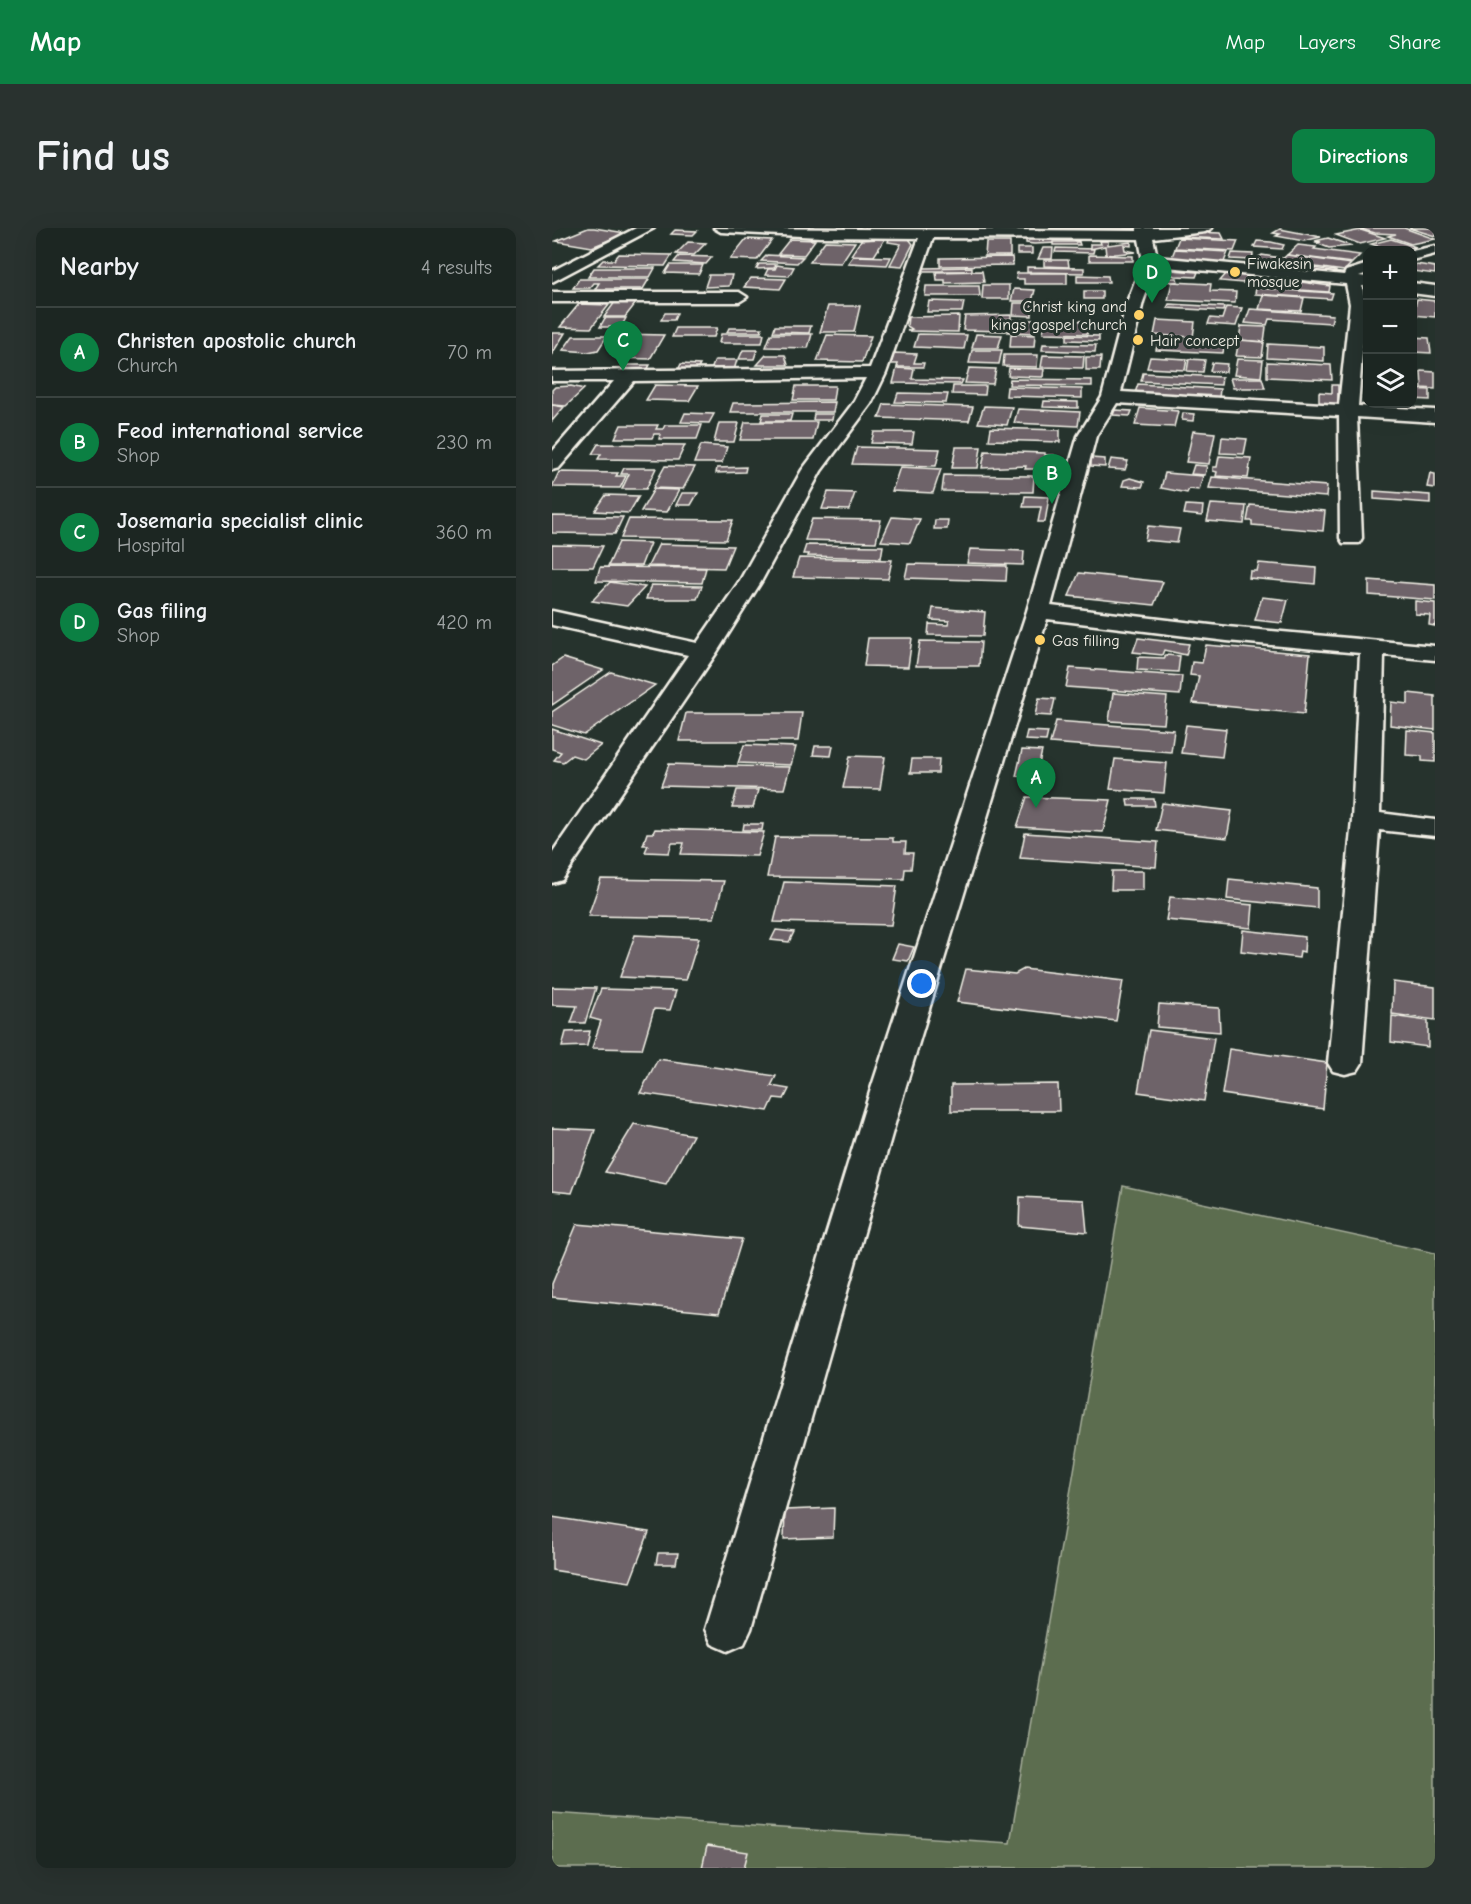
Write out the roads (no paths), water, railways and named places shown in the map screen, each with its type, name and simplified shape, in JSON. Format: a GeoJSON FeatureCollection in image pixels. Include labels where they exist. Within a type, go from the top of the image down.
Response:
{"type":"FeatureCollection","features":[{"type":"Feature","properties":{"kind":"street"},"geometry":{"type":"LineString","coordinates":[[552,277],[647,228]]}},
{"type":"Feature","properties":{"kind":"street"},"geometry":{"type":"LineString","coordinates":[[721,228],[787,232],[928,233],[965,230],[1146,241],[1360,281]]}},
{"type":"Feature","properties":{"kind":"street"},"geometry":{"type":"LineString","coordinates":[[1146,241],[1205,228]]}},
{"type":"Feature","properties":{"kind":"street"},"geometry":{"type":"LineString","coordinates":[[554,865],[705,652],[750,582],[812,470],[862,404],[877,373],[928,233]]}},
{"type":"Feature","properties":{"kind":"street"},"geometry":{"type":"LineString","coordinates":[[728,1629],[887,1092],[1038,611],[1088,436],[1111,397],[1136,302],[1146,241]]}},
{"type":"Feature","properties":{"kind":"street"},"geometry":{"type":"LineString","coordinates":[[1417,255],[1435,250]]}},
{"type":"Feature","properties":{"kind":"street"},"geometry":{"type":"LineString","coordinates":[[1360,281],[1351,274],[1363,270]]}},
{"type":"Feature","properties":{"kind":"street"},"geometry":{"type":"LineString","coordinates":[[1352,538],[1348,410],[1360,281]]}},
{"type":"Feature","properties":{"kind":"street"},"geometry":{"type":"LineString","coordinates":[[1417,289],[1435,291]]}},
{"type":"Feature","properties":{"kind":"street"},"geometry":{"type":"LineString","coordinates":[[552,297],[739,297]]}},
{"type":"Feature","properties":{"kind":"street"},"geometry":{"type":"LineString","coordinates":[[552,376],[877,373]]}},
{"type":"Feature","properties":{"kind":"street"},"geometry":{"type":"LineString","coordinates":[[552,464],[628,375]]}},
{"type":"Feature","properties":{"kind":"street"},"geometry":{"type":"LineString","coordinates":[[1111,397],[1435,416]]}},
{"type":"Feature","properties":{"kind":"street"},"geometry":{"type":"LineString","coordinates":[[1038,611],[1227,634],[1435,653]]}},
{"type":"Feature","properties":{"kind":"street"},"geometry":{"type":"LineString","coordinates":[[552,618],[705,652]]}},
{"type":"Feature","properties":{"kind":"street"},"geometry":{"type":"LineString","coordinates":[[1345,1063],[1366,820],[1372,647]]}},
{"type":"Feature","properties":{"kind":"street"},"geometry":{"type":"LineString","coordinates":[[1366,820],[1435,828]]}},
{"type":"Feature","properties":{"kind":"place","name":"Fiwakesin mosque"},"geometry":{"type":"Point","coordinates":[1235,272]}},
{"type":"Feature","properties":{"kind":"place","name":"Gas filing"},"geometry":{"type":"Point","coordinates":[1152,303]}},
{"type":"Feature","properties":{"kind":"place","name":"Christ king and kings gospel church"},"geometry":{"type":"Point","coordinates":[1139,315]}},
{"type":"Feature","properties":{"kind":"place","name":"Hair concept"},"geometry":{"type":"Point","coordinates":[1138,340]}},
{"type":"Feature","properties":{"kind":"place","name":"Josemaria specialist clinic"},"geometry":{"type":"Point","coordinates":[623,371]}},
{"type":"Feature","properties":{"kind":"place","name":"Feod international service"},"geometry":{"type":"Point","coordinates":[1052,504]}},
{"type":"Feature","properties":{"kind":"place","name":"Gas filling"},"geometry":{"type":"Point","coordinates":[1040,640]}},
{"type":"Feature","properties":{"kind":"place","name":"Christen apostolic church"},"geometry":{"type":"Point","coordinates":[1036,808]}}]}
